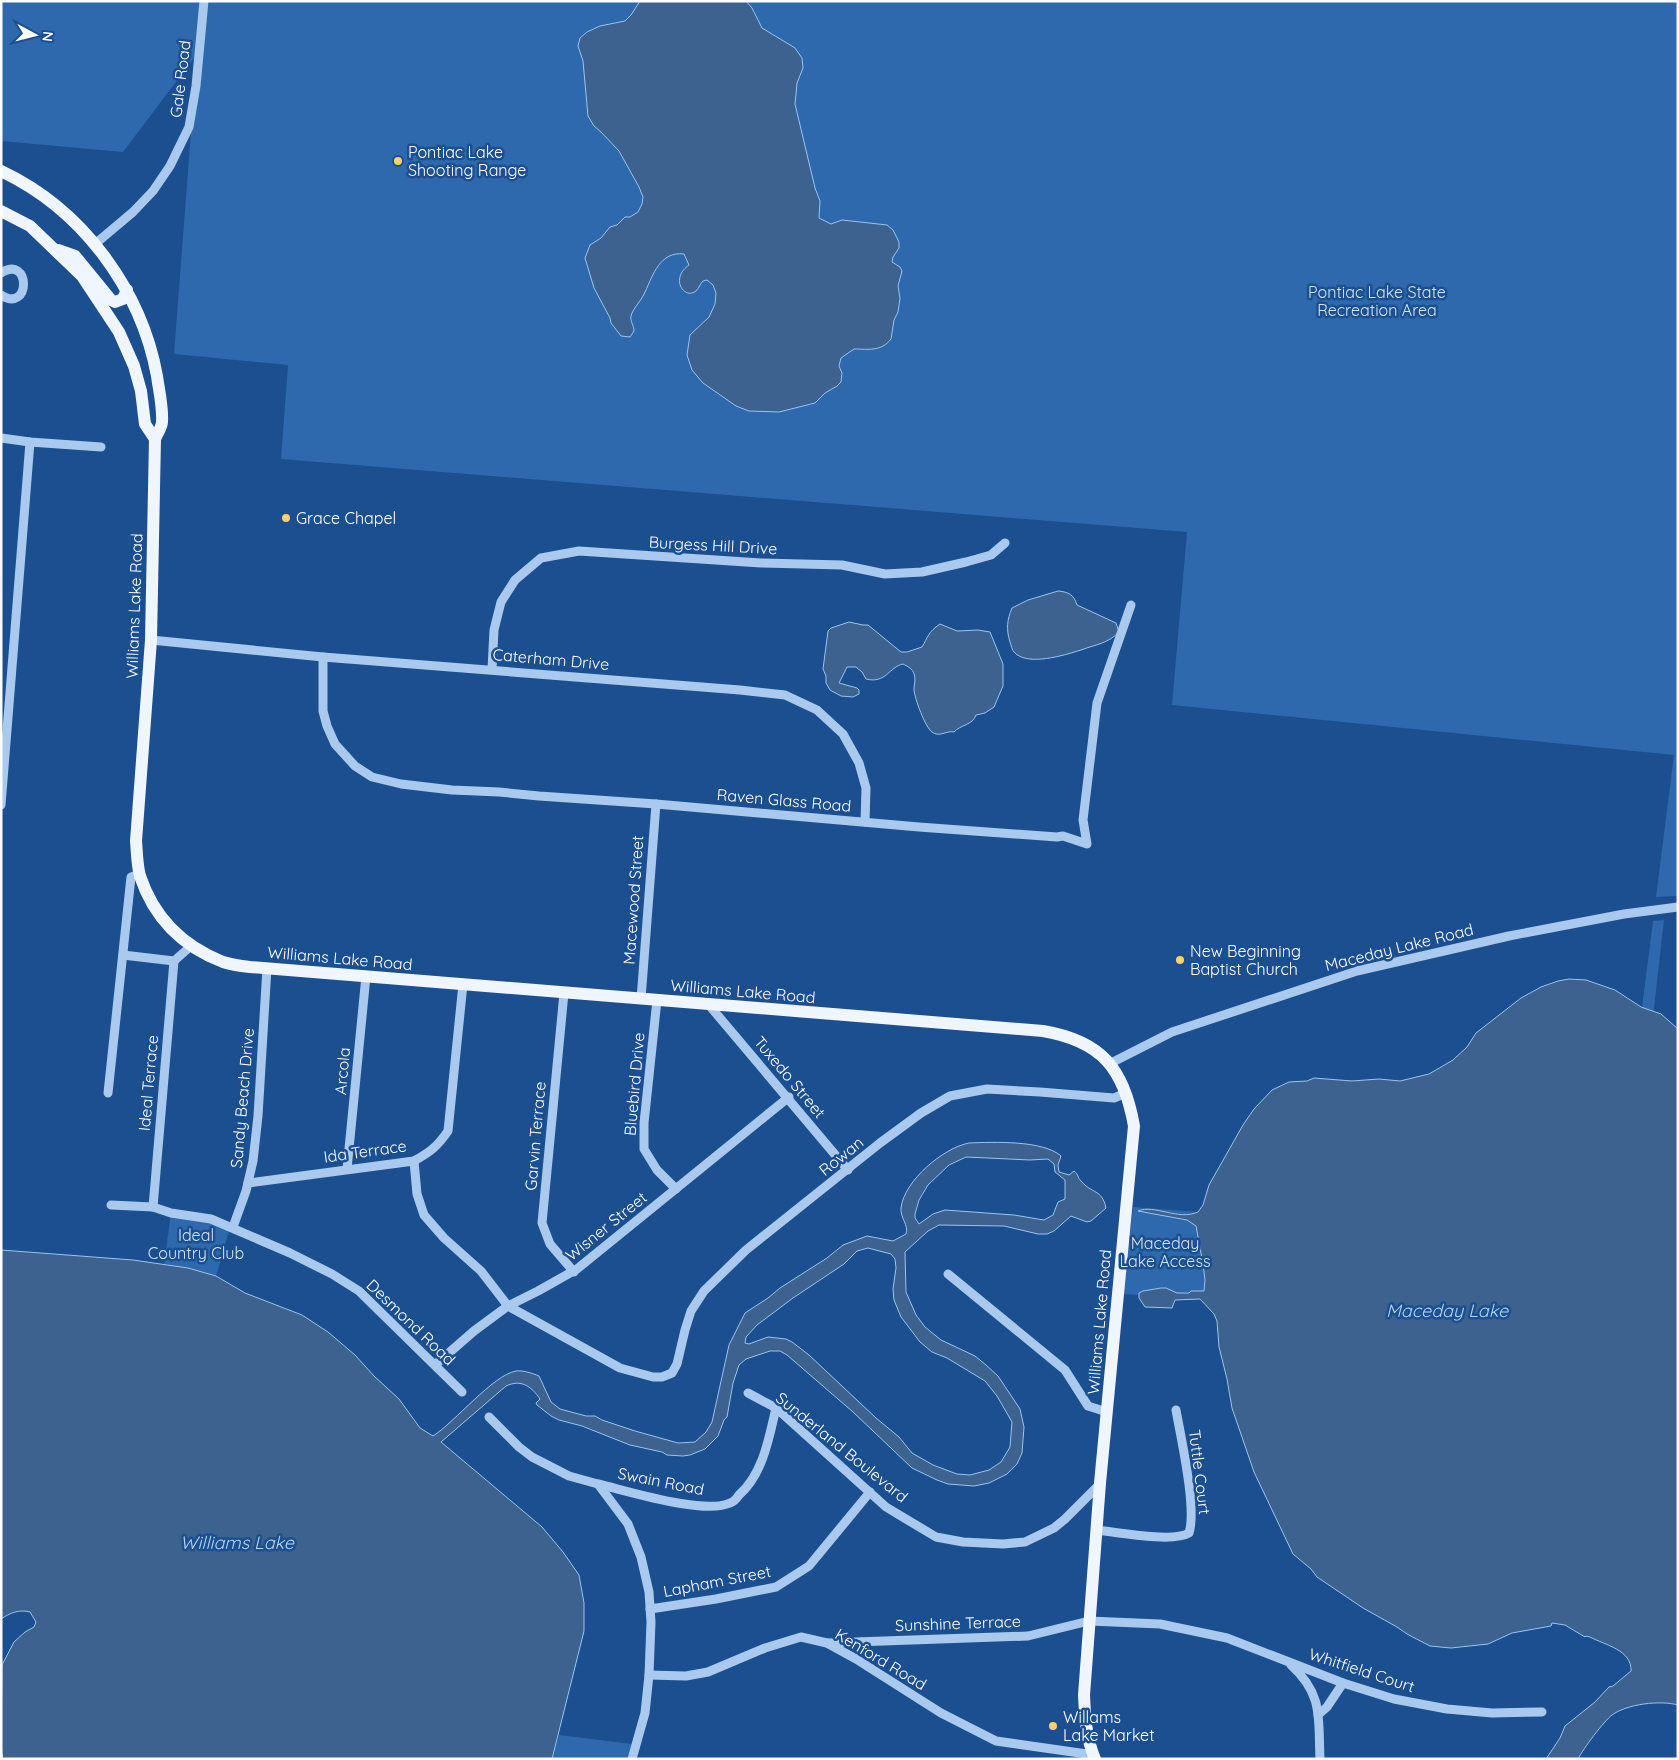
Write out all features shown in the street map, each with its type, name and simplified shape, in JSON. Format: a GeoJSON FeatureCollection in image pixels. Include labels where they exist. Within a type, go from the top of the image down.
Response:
{"type":"FeatureCollection","features":[{"type":"Feature","properties":{"kind":"main road","name":"Williams Lake Road"},"geometry":{"type":"LineString","coordinates":[[1,171],[14,177],[44,198],[72,221],[95,244],[113,267],[127,290],[147,336],[155,368],[162,423],[155,439],[151,640],[136,841],[140,874],[152,902],[168,926],[191,946],[225,962],[267,968],[1044,1031],[1066,1036],[1084,1044],[1098,1052],[1111,1063],[1126,1093],[1134,1126],[1100,1484],[1084,1694],[1085,1720],[1094,1757]]}},
{"type":"Feature","properties":{"kind":"main road","name":"Williams Lake Road"},"geometry":{"type":"LineString","coordinates":[[1,211],[30,226],[82,276],[119,332],[136,371],[141,391],[145,424],[155,439]]}},
{"type":"Feature","properties":{"kind":"main road"},"geometry":{"type":"LineString","coordinates":[[54,248],[75,256],[111,300],[115,302],[123,300],[127,290]]}},
{"type":"Feature","properties":{"kind":"main road"},"geometry":{"type":"LineString","coordinates":[[136,371],[143,373],[155,368]]}},
{"type":"Feature","properties":{"kind":"street","name":"Gale Road"},"geometry":{"type":"LineString","coordinates":[[95,244],[133,212],[153,191],[170,166],[189,127],[196,86],[204,1]]}},
{"type":"Feature","properties":{"kind":"street"},"geometry":{"type":"LineString","coordinates":[[1,273],[9,270],[18,272],[24,279],[25,284],[22,293],[18,296],[9,298],[1,295]]}},
{"type":"Feature","properties":{"kind":"street"},"geometry":{"type":"LineString","coordinates":[[1,438],[101,448]]}},
{"type":"Feature","properties":{"kind":"street"},"geometry":{"type":"LineString","coordinates":[[1,805],[30,442]]}},
{"type":"Feature","properties":{"kind":"street","name":"Burgess Hill Drive"},"geometry":{"type":"LineString","coordinates":[[492,669],[494,630],[501,602],[515,580],[541,558],[578,551],[761,564],[842,565],[885,574],[922,572],[966,562],[991,555],[1005,543]]}},
{"type":"Feature","properties":{"kind":"street","name":"Raven Glass Road"},"geometry":{"type":"LineString","coordinates":[[323,656],[324,711],[327,726],[335,744],[355,766],[372,777],[401,784],[452,790],[656,804],[1040,836],[1063,836],[1088,844],[1083,820],[1097,703],[1131,605]]}},
{"type":"Feature","properties":{"kind":"street","name":"Caterham Drive"},"geometry":{"type":"LineString","coordinates":[[151,640],[785,695],[817,710],[843,734],[859,763],[866,788],[865,822]]}},
{"type":"Feature","properties":{"kind":"street","name":"Macewood Street"},"geometry":{"type":"LineString","coordinates":[[640,999],[656,804]]}},
{"type":"Feature","properties":{"kind":"street"},"geometry":{"type":"LineString","coordinates":[[108,1093],[131,878],[140,874]]}},
{"type":"Feature","properties":{"kind":"street","name":"Maceday Lake Road"},"geometry":{"type":"LineString","coordinates":[[1111,1063],[1172,1032],[1357,971],[1509,936],[1632,913],[1678,907]]}},
{"type":"Feature","properties":{"kind":"street"},"geometry":{"type":"LineString","coordinates":[[123,955],[174,961],[191,946]]}},
{"type":"Feature","properties":{"kind":"street","name":"Ideal Terrace"},"geometry":{"type":"LineString","coordinates":[[153,1207],[174,961]]}},
{"type":"Feature","properties":{"kind":"street","name":"Sandy Beach Drive"},"geometry":{"type":"LineString","coordinates":[[232,1227],[248,1183],[253,1161],[258,1116],[267,968]]}},
{"type":"Feature","properties":{"kind":"street","name":"Arcola"},"geometry":{"type":"LineString","coordinates":[[348,1169],[366,976]]}},
{"type":"Feature","properties":{"kind":"street","name":"Ida Terrace"},"geometry":{"type":"LineString","coordinates":[[248,1183],[414,1161],[431,1152],[448,1131],[463,984]]}},
{"type":"Feature","properties":{"kind":"street","name":"Garvin Terrace"},"geometry":{"type":"LineString","coordinates":[[564,993],[542,1224],[550,1244],[574,1272]]}},
{"type":"Feature","properties":{"kind":"street","name":"Bluebird Drive"},"geometry":{"type":"LineString","coordinates":[[657,1000],[646,1104],[644,1149],[657,1170],[676,1189]]}},
{"type":"Feature","properties":{"kind":"street","name":"Tuxedo Street"},"geometry":{"type":"LineString","coordinates":[[709,1005],[848,1170]]}},
{"type":"Feature","properties":{"kind":"street","name":"Rowan"},"geometry":{"type":"LineString","coordinates":[[508,1306],[620,1368],[653,1377],[672,1374],[677,1364],[691,1311],[704,1291],[746,1250],[921,1112],[950,1096],[988,1089],[1114,1098],[1126,1093]]}},
{"type":"Feature","properties":{"kind":"street","name":"Wisner Street"},"geometry":{"type":"LineString","coordinates":[[435,1365],[474,1331],[508,1306],[574,1272],[788,1098]]}},
{"type":"Feature","properties":{"kind":"street"},"geometry":{"type":"LineString","coordinates":[[414,1161],[417,1194],[424,1216],[444,1238],[481,1271],[508,1306]]}},
{"type":"Feature","properties":{"kind":"street","name":"Desmond Road"},"geometry":{"type":"LineString","coordinates":[[110,1205],[153,1207],[171,1213],[211,1219],[323,1270],[359,1291],[462,1392]]}},
{"type":"Feature","properties":{"kind":"street"},"geometry":{"type":"LineString","coordinates":[[948,1274],[1065,1370],[1088,1406],[1107,1412]]}},
{"type":"Feature","properties":{"kind":"street","name":"Sunderland Boulevard"},"geometry":{"type":"LineString","coordinates":[[748,1393],[776,1408],[886,1507],[936,1537],[963,1542],[1003,1544],[1025,1542],[1054,1528],[1066,1519],[1100,1484]]}},
{"type":"Feature","properties":{"kind":"street","name":"Swain Road"},"geometry":{"type":"LineString","coordinates":[[598,1484],[674,1502],[706,1507],[731,1503],[744,1492],[759,1469],[776,1408]]}},
{"type":"Feature","properties":{"kind":"street","name":"Tuttle Court"},"geometry":{"type":"LineString","coordinates":[[1096,1530],[1170,1537],[1185,1536],[1189,1533],[1192,1520],[1176,1410]]}},
{"type":"Feature","properties":{"kind":"street"},"geometry":{"type":"LineString","coordinates":[[489,1416],[519,1447],[532,1457],[569,1476],[598,1484],[628,1524],[641,1557],[649,1592],[650,1609],[649,1675],[645,1713],[632,1759]]}},
{"type":"Feature","properties":{"kind":"street","name":"Lapham Street"},"geometry":{"type":"LineString","coordinates":[[650,1609],[716,1599],[776,1587],[809,1566],[870,1492]]}},
{"type":"Feature","properties":{"kind":"street","name":"Sunshine Terrace"},"geometry":{"type":"LineString","coordinates":[[826,1642],[1028,1636],[1089,1621],[1160,1624],[1227,1638],[1236,1642]]}},
{"type":"Feature","properties":{"kind":"street","name":"Kenford Road"},"geometry":{"type":"LineString","coordinates":[[649,1675],[686,1676],[708,1672],[765,1648],[801,1637],[826,1642],[856,1658],[941,1714],[996,1741],[1077,1756],[1094,1757]]}},
{"type":"Feature","properties":{"kind":"street","name":"Whitfield Court"},"geometry":{"type":"LineString","coordinates":[[1236,1642],[1343,1683],[1394,1699],[1492,1713],[1542,1712]]}},
{"type":"Feature","properties":{"kind":"street"},"geometry":{"type":"LineString","coordinates":[[1285,1660],[1298,1671],[1310,1687],[1317,1704],[1320,1759]]}},
{"type":"Feature","properties":{"kind":"street"},"geometry":{"type":"LineString","coordinates":[[1318,1715],[1327,1707],[1343,1683]]}},
{"type":"Feature","properties":{"kind":"green space","name":"Pontiac Lake State Recreation Area"},"geometry":{"type":"Polygon","coordinates":[[[1,1],[1678,1],[1678,896],[1656,897],[1674,755],[1172,705],[1187,532],[281,459],[288,365],[174,354],[197,54],[123,152],[1,141],[1,1]]]}},
{"type":"Feature","properties":{"kind":"green space"},"geometry":{"type":"Polygon","coordinates":[[[1664,920],[1645,1087],[1632,1086],[1653,921],[1664,920]]]}},
{"type":"Feature","properties":{"kind":"green space","name":"Maceday Lake Access"},"geometry":{"type":"Polygon","coordinates":[[[1133,1207],[1198,1212],[1176,1215],[1153,1211],[1138,1211],[1187,1220],[1196,1226],[1203,1258],[1204,1291],[1139,1293],[1139,1295],[1123,1294],[1133,1207]]]}},
{"type":"Feature","properties":{"kind":"green space","name":"Ideal Country Club"},"geometry":{"type":"Polygon","coordinates":[[[171,1213],[211,1219],[229,1231],[216,1276],[164,1265],[171,1213]]]}},
{"type":"Feature","properties":{"kind":"green space"},"geometry":{"type":"Polygon","coordinates":[[[559,1735],[632,1744],[627,1759],[552,1759],[559,1735]]]}},
{"type":"Feature","properties":{"kind":"water"},"geometry":{"type":"Polygon","coordinates":[[[640,1],[746,1],[752,8],[762,28],[795,48],[802,58],[803,68],[797,83],[795,104],[815,188],[820,201],[819,218],[831,224],[842,220],[887,225],[893,230],[899,242],[899,248],[892,262],[900,267],[902,271],[898,286],[900,298],[891,339],[879,348],[854,349],[841,358],[839,366],[842,373],[841,382],[815,403],[779,412],[749,411],[736,406],[703,383],[692,370],[687,355],[690,335],[709,317],[715,304],[716,293],[713,285],[707,280],[703,281],[693,293],[686,292],[681,288],[679,281],[681,273],[689,265],[684,254],[669,256],[658,266],[644,295],[632,313],[631,318],[634,331],[630,337],[621,336],[611,323],[594,288],[585,258],[590,245],[601,238],[610,227],[617,225],[625,217],[630,217],[638,212],[643,197],[619,151],[594,126],[588,116],[583,61],[578,46],[580,38],[587,32],[600,26],[625,21],[640,1]]]}},
{"type":"Feature","properties":{"kind":"water"},"geometry":{"type":"Polygon","coordinates":[[[1058,591],[1070,595],[1077,605],[1116,623],[1119,632],[1097,645],[1066,655],[1046,659],[1028,659],[1020,656],[1014,652],[1008,633],[1008,621],[1012,608],[1028,600],[1058,591]]]}},
{"type":"Feature","properties":{"kind":"water"},"geometry":{"type":"Polygon","coordinates":[[[849,622],[868,625],[901,652],[922,647],[931,632],[940,624],[957,631],[978,630],[990,632],[1003,664],[1003,686],[994,707],[985,713],[976,715],[972,721],[954,732],[935,734],[926,725],[918,706],[914,690],[915,678],[913,672],[903,664],[894,668],[883,677],[873,680],[866,679],[856,667],[847,667],[839,683],[857,688],[859,694],[853,697],[841,696],[830,690],[826,683],[823,669],[828,631],[831,628],[849,622]]]}},
{"type":"Feature","properties":{"kind":"water","name":"Maceday Lake"},"geometry":{"type":"Polygon","coordinates":[[[1569,979],[1586,980],[1615,990],[1641,1007],[1661,1014],[1678,1029],[1678,1705],[1653,1703],[1618,1711],[1604,1723],[1578,1759],[1546,1759],[1560,1738],[1565,1726],[1595,1702],[1609,1687],[1613,1686],[1631,1671],[1627,1658],[1616,1649],[1590,1637],[1585,1637],[1565,1625],[1552,1623],[1551,1626],[1512,1633],[1488,1644],[1451,1648],[1430,1646],[1363,1608],[1317,1577],[1311,1569],[1293,1554],[1254,1472],[1232,1408],[1219,1347],[1217,1321],[1214,1314],[1200,1299],[1175,1300],[1172,1308],[1145,1307],[1139,1298],[1139,1293],[1143,1291],[1161,1288],[1177,1293],[1204,1291],[1205,1280],[1196,1226],[1187,1220],[1138,1211],[1152,1209],[1183,1215],[1198,1212],[1203,1205],[1209,1185],[1243,1125],[1254,1109],[1272,1090],[1289,1082],[1307,1081],[1314,1078],[1352,1081],[1379,1079],[1400,1081],[1429,1074],[1453,1060],[1467,1047],[1476,1033],[1521,998],[1541,987],[1569,979]]]}},
{"type":"Feature","properties":{"kind":"water","name":"Williams Lake"},"geometry":{"type":"Polygon","coordinates":[[[1004,1142],[1042,1147],[1053,1151],[1061,1156],[1058,1165],[1059,1172],[1069,1175],[1074,1171],[1085,1185],[1102,1198],[1106,1208],[1091,1221],[1087,1222],[1071,1216],[1054,1231],[1047,1234],[1038,1234],[1004,1226],[939,1225],[928,1231],[905,1252],[906,1292],[916,1315],[925,1327],[941,1340],[975,1356],[986,1365],[998,1376],[1020,1409],[1024,1427],[1022,1453],[1017,1464],[1007,1474],[989,1483],[974,1486],[948,1484],[912,1468],[853,1412],[780,1351],[770,1351],[746,1359],[739,1365],[733,1383],[727,1417],[718,1436],[705,1449],[683,1456],[667,1455],[662,1452],[630,1445],[582,1426],[559,1420],[537,1405],[536,1403],[540,1399],[529,1387],[516,1383],[511,1384],[506,1386],[441,1442],[542,1527],[579,1575],[584,1603],[584,1631],[552,1759],[3,1759],[1,1747],[2,1665],[14,1642],[34,1627],[36,1622],[30,1612],[26,1611],[15,1612],[1,1619],[1,1250],[133,1260],[188,1268],[216,1276],[245,1293],[302,1315],[328,1332],[355,1355],[399,1399],[420,1428],[433,1436],[496,1381],[507,1374],[518,1371],[539,1376],[551,1402],[560,1409],[586,1416],[595,1416],[635,1431],[678,1443],[695,1442],[706,1432],[712,1422],[729,1345],[745,1313],[827,1258],[843,1245],[867,1236],[893,1241],[906,1234],[907,1231],[901,1208],[909,1187],[926,1167],[948,1151],[969,1143],[1004,1142]],[[966,1157],[949,1165],[928,1185],[919,1200],[915,1214],[919,1224],[933,1214],[945,1210],[1014,1215],[1044,1220],[1053,1215],[1058,1202],[1065,1199],[1065,1180],[1055,1172],[1054,1164],[1048,1159],[966,1157]],[[868,1248],[857,1251],[844,1264],[757,1325],[746,1337],[745,1343],[749,1344],[768,1337],[786,1339],[792,1342],[809,1355],[899,1437],[912,1453],[933,1465],[957,1474],[970,1475],[989,1470],[1001,1462],[1010,1447],[1012,1422],[997,1396],[985,1381],[947,1358],[932,1352],[920,1342],[901,1317],[894,1300],[895,1259],[891,1254],[868,1248]]]}},
{"type":"Feature","properties":{"kind":"place","name":"Pontiac Lake Shooting Range"},"geometry":{"type":"Point","coordinates":[398,161]}},
{"type":"Feature","properties":{"kind":"place","name":"Grace Chapel"},"geometry":{"type":"Point","coordinates":[286,518]}},
{"type":"Feature","properties":{"kind":"place","name":"New Beginning Baptist Church"},"geometry":{"type":"Point","coordinates":[1180,960]}},
{"type":"Feature","properties":{"kind":"place","name":"Willams Lake Market"},"geometry":{"type":"Point","coordinates":[1053,1726]}}]}
